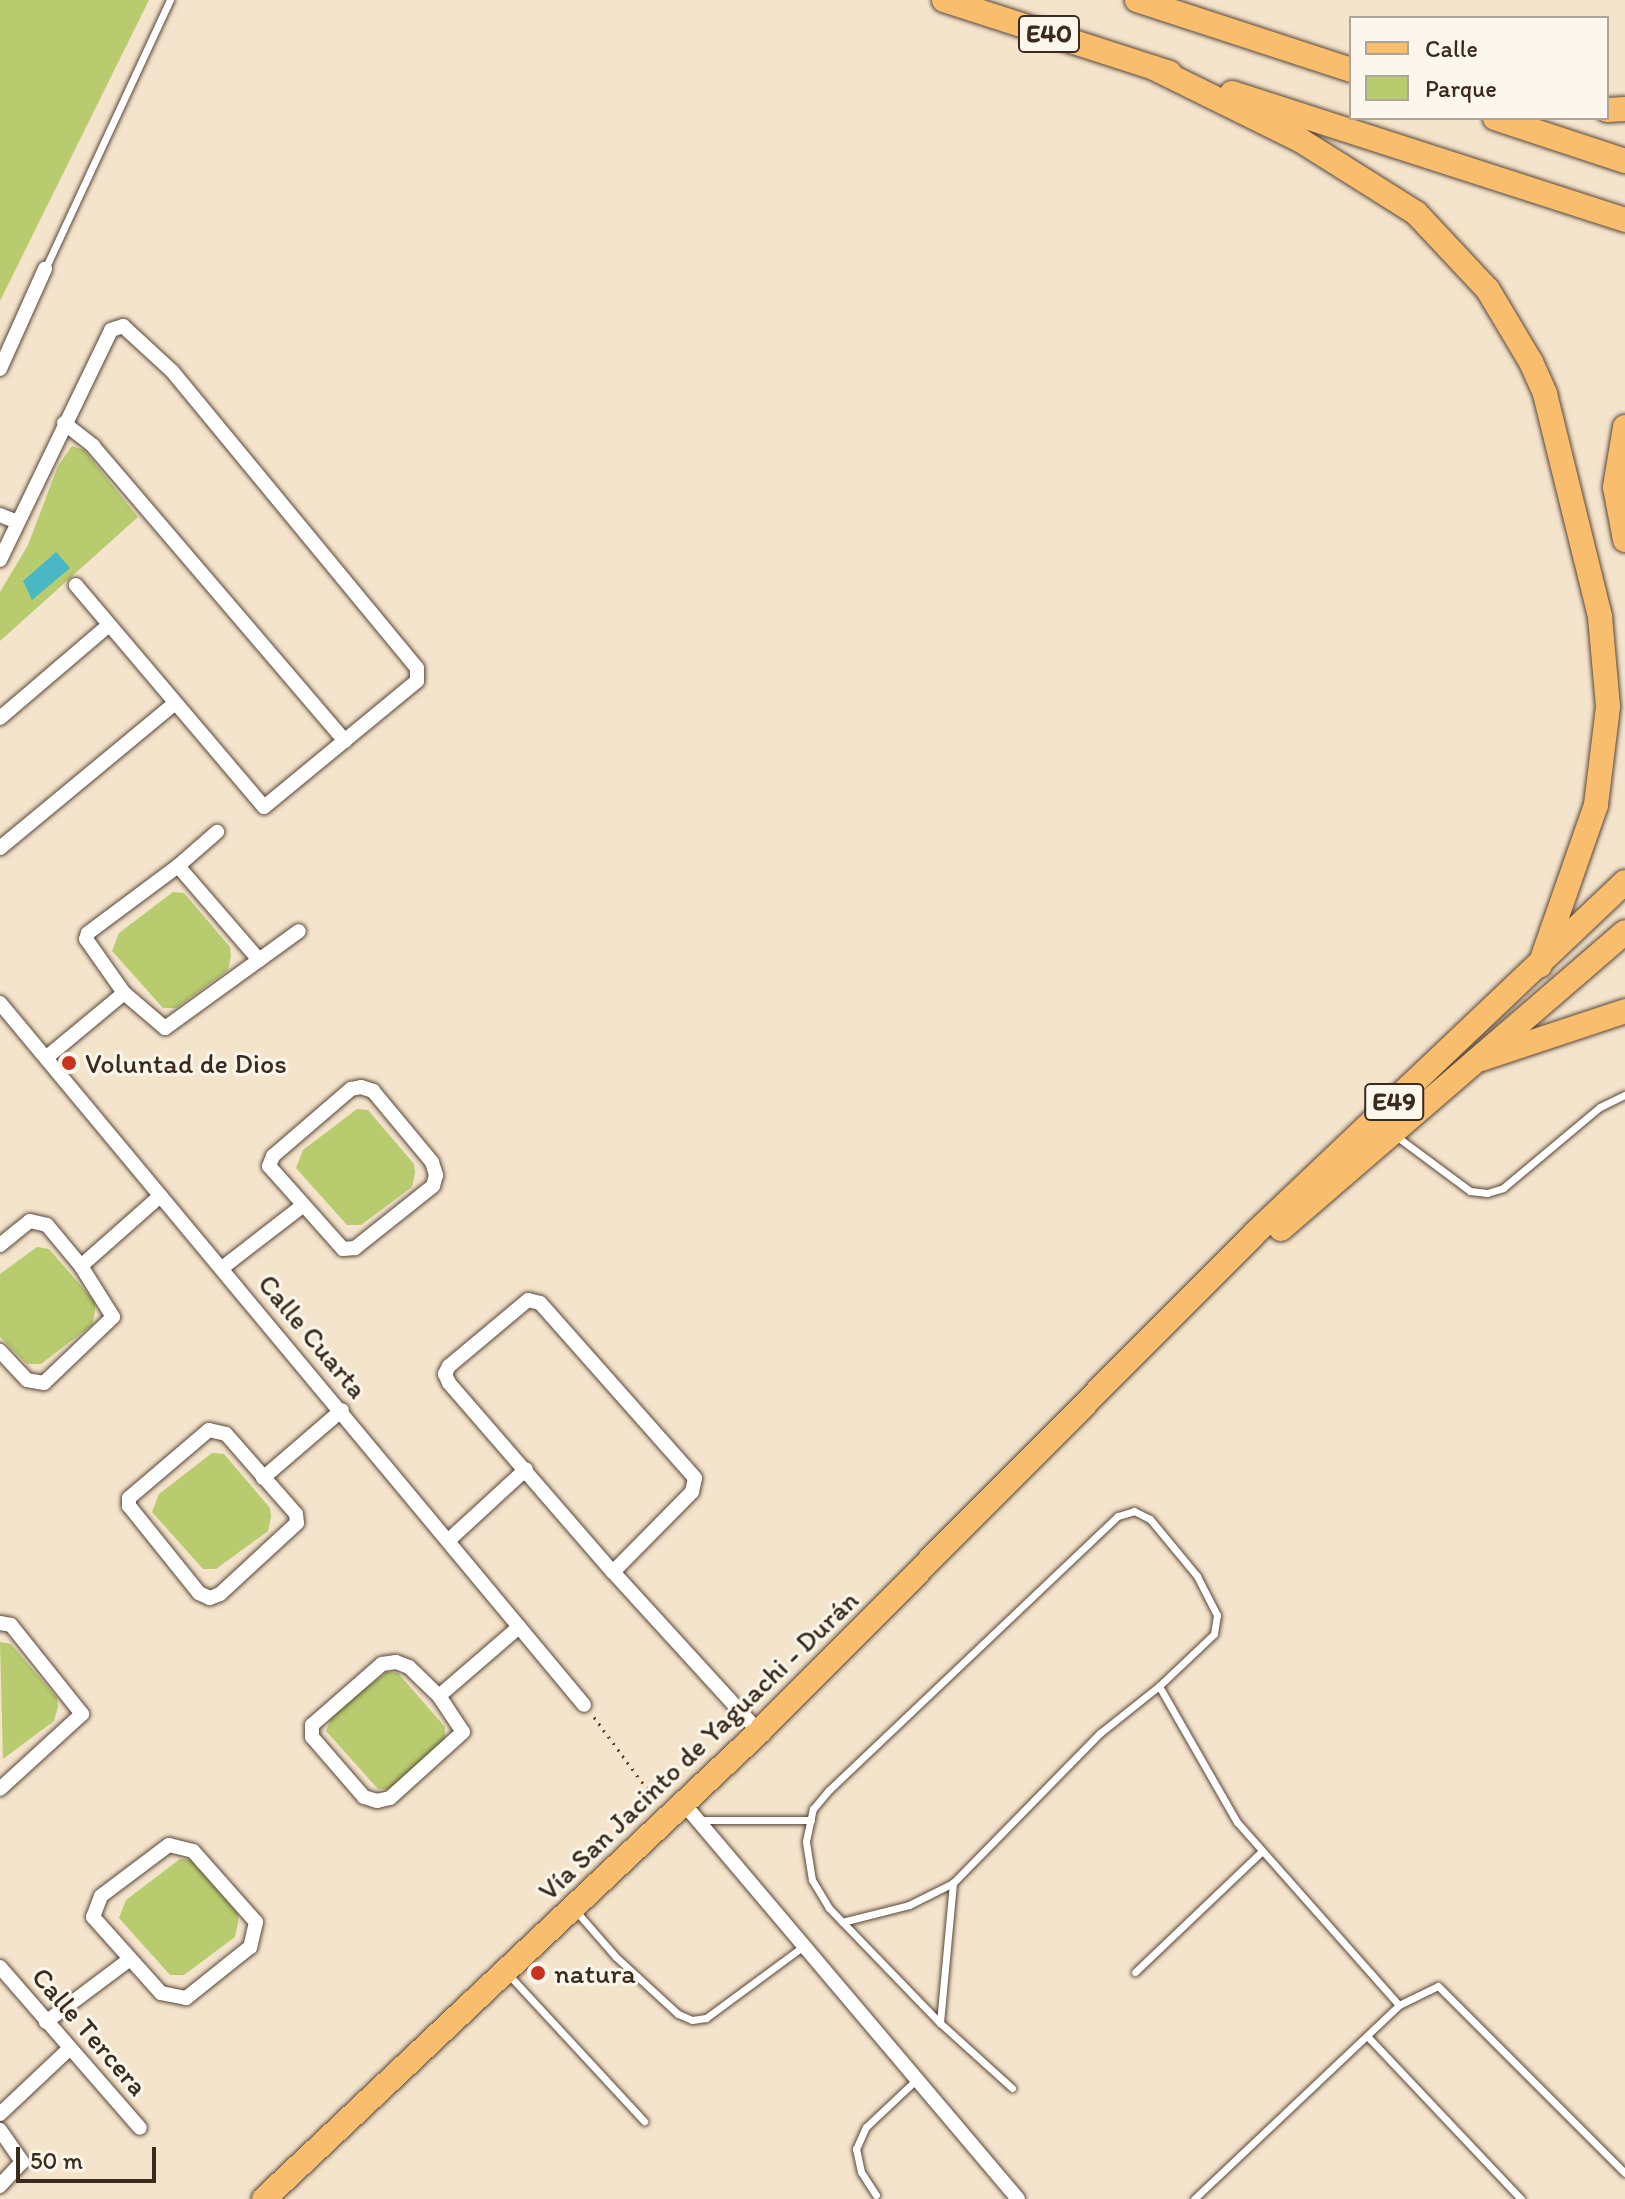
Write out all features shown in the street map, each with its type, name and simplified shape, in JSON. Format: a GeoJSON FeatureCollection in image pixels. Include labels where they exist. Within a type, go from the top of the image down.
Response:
{"type":"FeatureCollection","features":[{"type":"Feature","properties":{"kind":"main road","name":"E40"},"geometry":{"type":"LineString","coordinates":[[944,0],[1625,220]]}},
{"type":"Feature","properties":{"kind":"main road"},"geometry":{"type":"LineString","coordinates":[[1137,0],[1349,69]]}},
{"type":"Feature","properties":{"kind":"main road"},"geometry":{"type":"LineString","coordinates":[[1154,68],[1300,140],[1416,213],[1488,290],[1531,362],[1545,394],[1600,617],[1608,707],[1596,805],[1540,965]]}},
{"type":"Feature","properties":{"kind":"main road"},"geometry":{"type":"LineString","coordinates":[[1501,120],[1625,161]]}},
{"type":"Feature","properties":{"kind":"main road"},"geometry":{"type":"LineString","coordinates":[[1625,427],[1615,487],[1625,540]]}},
{"type":"Feature","properties":{"kind":"main road","name":"Vía San Jacinto de Yaguachi - Durán"},"geometry":{"type":"LineString","coordinates":[[264,2199],[574,1908],[684,1814],[759,1732],[1166,1326],[1254,1234],[1625,882]]}},
{"type":"Feature","properties":{"kind":"main road","name":"Vía San Jacinto de Yaguachi - Durán"},"geometry":{"type":"LineString","coordinates":[[1166,1326],[1394,1135],[1625,932]]}},
{"type":"Feature","properties":{"kind":"main road"},"geometry":{"type":"LineString","coordinates":[[1481,1059],[1625,1011]]}},
{"type":"Feature","properties":{"kind":"street"},"geometry":{"type":"LineString","coordinates":[[0,369],[45,269]]}},
{"type":"Feature","properties":{"kind":"street"},"geometry":{"type":"LineString","coordinates":[[2,550],[111,330],[123,326],[134,331],[417,668],[417,681],[264,807],[76,585]]}},
{"type":"Feature","properties":{"kind":"street"},"geometry":{"type":"LineString","coordinates":[[64,423],[93,446],[345,741]]}},
{"type":"Feature","properties":{"kind":"street"},"geometry":{"type":"LineString","coordinates":[[0,515],[15,521]]}},
{"type":"Feature","properties":{"kind":"street"},"geometry":{"type":"LineString","coordinates":[[0,718],[109,625]]}},
{"type":"Feature","properties":{"kind":"street"},"geometry":{"type":"LineString","coordinates":[[0,848],[174,704]]}},
{"type":"Feature","properties":{"kind":"street"},"geometry":{"type":"LineString","coordinates":[[217,832],[178,866],[88,933],[88,947],[124,993],[157,1025],[173,1026],[299,931]]}},
{"type":"Feature","properties":{"kind":"street"},"geometry":{"type":"LineString","coordinates":[[178,866],[259,960]]}},
{"type":"Feature","properties":{"kind":"street"},"geometry":{"type":"LineString","coordinates":[[47,1057],[124,993]]}},
{"type":"Feature","properties":{"kind":"street","name":"Calle Cuarta"},"geometry":{"type":"LineString","coordinates":[[0,1003],[450,1539],[584,1705]]}},
{"type":"Feature","properties":{"kind":"street"},"geometry":{"type":"LineString","coordinates":[[351,1089],[373,1091],[432,1162],[433,1186],[355,1248],[343,1249],[301,1207],[269,1166],[273,1156],[351,1089]]}},
{"type":"Feature","properties":{"kind":"street"},"geometry":{"type":"LineString","coordinates":[[81,1266],[160,1196]]}},
{"type":"Feature","properties":{"kind":"street"},"geometry":{"type":"LineString","coordinates":[[222,1268],[301,1207]]}},
{"type":"Feature","properties":{"kind":"street"},"geometry":{"type":"LineString","coordinates":[[0,1245],[38,1221],[81,1266],[111,1308],[110,1325],[44,1383],[27,1380],[0,1351]]}},
{"type":"Feature","properties":{"kind":"street"},"geometry":{"type":"LineString","coordinates":[[613,1572],[692,1492],[695,1478],[532,1299],[449,1366],[445,1374],[613,1572],[759,1732]]}},
{"type":"Feature","properties":{"kind":"street"},"geometry":{"type":"LineString","coordinates":[[263,1478],[342,1410]]}},
{"type":"Feature","properties":{"kind":"street"},"geometry":{"type":"LineString","coordinates":[[209,1430],[226,1434],[263,1478],[297,1523],[220,1594],[210,1598],[199,1593],[129,1506],[129,1498],[209,1430]]}},
{"type":"Feature","properties":{"kind":"street"},"geometry":{"type":"LineString","coordinates":[[450,1539],[526,1469]]}},
{"type":"Feature","properties":{"kind":"street"},"geometry":{"type":"LineString","coordinates":[[0,1623],[11,1625],[82,1714],[0,1789]]}},
{"type":"Feature","properties":{"kind":"street"},"geometry":{"type":"LineString","coordinates":[[439,1696],[519,1627]]}},
{"type":"Feature","properties":{"kind":"street"},"geometry":{"type":"LineString","coordinates":[[382,1664],[409,1667],[439,1696],[463,1732],[390,1798],[364,1797],[312,1737],[312,1725],[321,1714],[382,1664]]}},
{"type":"Feature","properties":{"kind":"street"},"geometry":{"type":"LineString","coordinates":[[684,1814],[805,1945],[1018,2199]]}},
{"type":"Feature","properties":{"kind":"street"},"geometry":{"type":"LineString","coordinates":[[169,1845],[193,1851],[256,1922],[250,1947],[186,1998],[161,1993],[129,1960],[93,1917],[94,1907],[169,1845]]}},
{"type":"Feature","properties":{"kind":"street"},"geometry":{"type":"LineString","coordinates":[[46,2022],[129,1960]]}},
{"type":"Feature","properties":{"kind":"street","name":"Calle Tercera"},"geometry":{"type":"LineString","coordinates":[[0,1967],[140,2128]]}},
{"type":"Feature","properties":{"kind":"street"},"geometry":{"type":"LineString","coordinates":[[0,2114],[69,2049]]}},
{"type":"Feature","properties":{"kind":"street"},"geometry":{"type":"LineString","coordinates":[[0,2130],[22,2162],[0,2186]]}},
{"type":"Feature","properties":{"kind":"lane"},"geometry":{"type":"LineString","coordinates":[[45,269],[170,0]]}},
{"type":"Feature","properties":{"kind":"lane"},"geometry":{"type":"LineString","coordinates":[[1394,1135],[1470,1191],[1487,1193],[1503,1188],[1600,1107],[1625,1095]]}},
{"type":"Feature","properties":{"kind":"lane"},"geometry":{"type":"LineString","coordinates":[[842,1922],[909,1905],[953,1883],[1100,1733],[1159,1686],[1214,1634],[1217,1615],[1197,1576],[1150,1519],[1134,1511],[1118,1516],[829,1790],[811,1820],[806,1841],[812,1880],[842,1922],[940,2023],[1012,2088]]}},
{"type":"Feature","properties":{"kind":"lane"},"geometry":{"type":"LineString","coordinates":[[1159,1686],[1237,1822],[1399,2005]]}},
{"type":"Feature","properties":{"kind":"lane"},"geometry":{"type":"LineString","coordinates":[[684,1814],[811,1820]]}},
{"type":"Feature","properties":{"kind":"lane"},"geometry":{"type":"LineString","coordinates":[[1135,1972],[1261,1852]]}},
{"type":"Feature","properties":{"kind":"lane"},"geometry":{"type":"LineString","coordinates":[[940,2023],[953,1883]]}},
{"type":"Feature","properties":{"kind":"lane"},"geometry":{"type":"LineString","coordinates":[[574,1908],[616,1957],[678,2014],[692,2020],[706,2018],[805,1945]]}},
{"type":"Feature","properties":{"kind":"lane"},"geometry":{"type":"LineString","coordinates":[[506,1972],[644,2121]]}},
{"type":"Feature","properties":{"kind":"lane"},"geometry":{"type":"LineString","coordinates":[[1194,2199],[1399,2005],[1438,1986],[1625,2173]]}},
{"type":"Feature","properties":{"kind":"lane"},"geometry":{"type":"LineString","coordinates":[[1367,2036],[1521,2199]]}},
{"type":"Feature","properties":{"kind":"lane"},"geometry":{"type":"LineString","coordinates":[[876,2195],[861,2172],[856,2149],[866,2127],[917,2079]]}},
{"type":"Feature","properties":{"kind":"path"},"geometry":{"type":"LineString","coordinates":[[584,1705],[684,1814]]}},
{"type":"Feature","properties":{"kind":"green space"},"geometry":{"type":"Polygon","coordinates":[[[0,0],[149,0],[0,301],[0,0]]]}},
{"type":"Feature","properties":{"kind":"green space"},"geometry":{"type":"Polygon","coordinates":[[[72,446],[84,450],[138,517],[0,641],[0,592],[28,545],[58,466],[72,446]]]}},
{"type":"Feature","properties":{"kind":"green space"},"geometry":{"type":"Polygon","coordinates":[[[173,892],[184,893],[230,947],[231,956],[228,970],[176,1008],[163,1008],[112,951],[119,933],[173,892]]]}},
{"type":"Feature","properties":{"kind":"green space"},"geometry":{"type":"Polygon","coordinates":[[[357,1109],[368,1110],[414,1164],[415,1173],[412,1187],[361,1225],[347,1225],[296,1168],[303,1150],[357,1109]]]}},
{"type":"Feature","properties":{"kind":"green space"},"geometry":{"type":"Polygon","coordinates":[[[37,1247],[49,1249],[95,1302],[95,1312],[92,1325],[41,1364],[27,1364],[0,1337],[0,1274],[37,1247]]]}},
{"type":"Feature","properties":{"kind":"green space"},"geometry":{"type":"Polygon","coordinates":[[[212,1453],[224,1454],[270,1508],[271,1517],[268,1531],[216,1569],[203,1569],[152,1512],[159,1494],[212,1453]]]}},
{"type":"Feature","properties":{"kind":"green space"},"geometry":{"type":"Polygon","coordinates":[[[0,1642],[11,1644],[57,1698],[58,1707],[54,1721],[3,1759],[0,1642]]]}},
{"type":"Feature","properties":{"kind":"green space"},"geometry":{"type":"Polygon","coordinates":[[[387,1672],[398,1673],[445,1727],[445,1736],[442,1750],[391,1789],[378,1789],[326,1731],[333,1713],[387,1672]]]}},
{"type":"Feature","properties":{"kind":"green space"},"geometry":{"type":"Polygon","coordinates":[[[180,1859],[191,1860],[238,1914],[238,1923],[235,1937],[184,1975],[170,1975],[119,1918],[126,1900],[180,1859]]]}},
{"type":"Feature","properties":{"kind":"water"},"geometry":{"type":"Polygon","coordinates":[[[56,552],[70,568],[32,600],[23,581],[56,552]]]}},
{"type":"Feature","properties":{"kind":"place","name":"Voluntad de Dios"},"geometry":{"type":"Point","coordinates":[69,1063]}},
{"type":"Feature","properties":{"kind":"place","name":"natura"},"geometry":{"type":"Point","coordinates":[538,1973]}}]}
